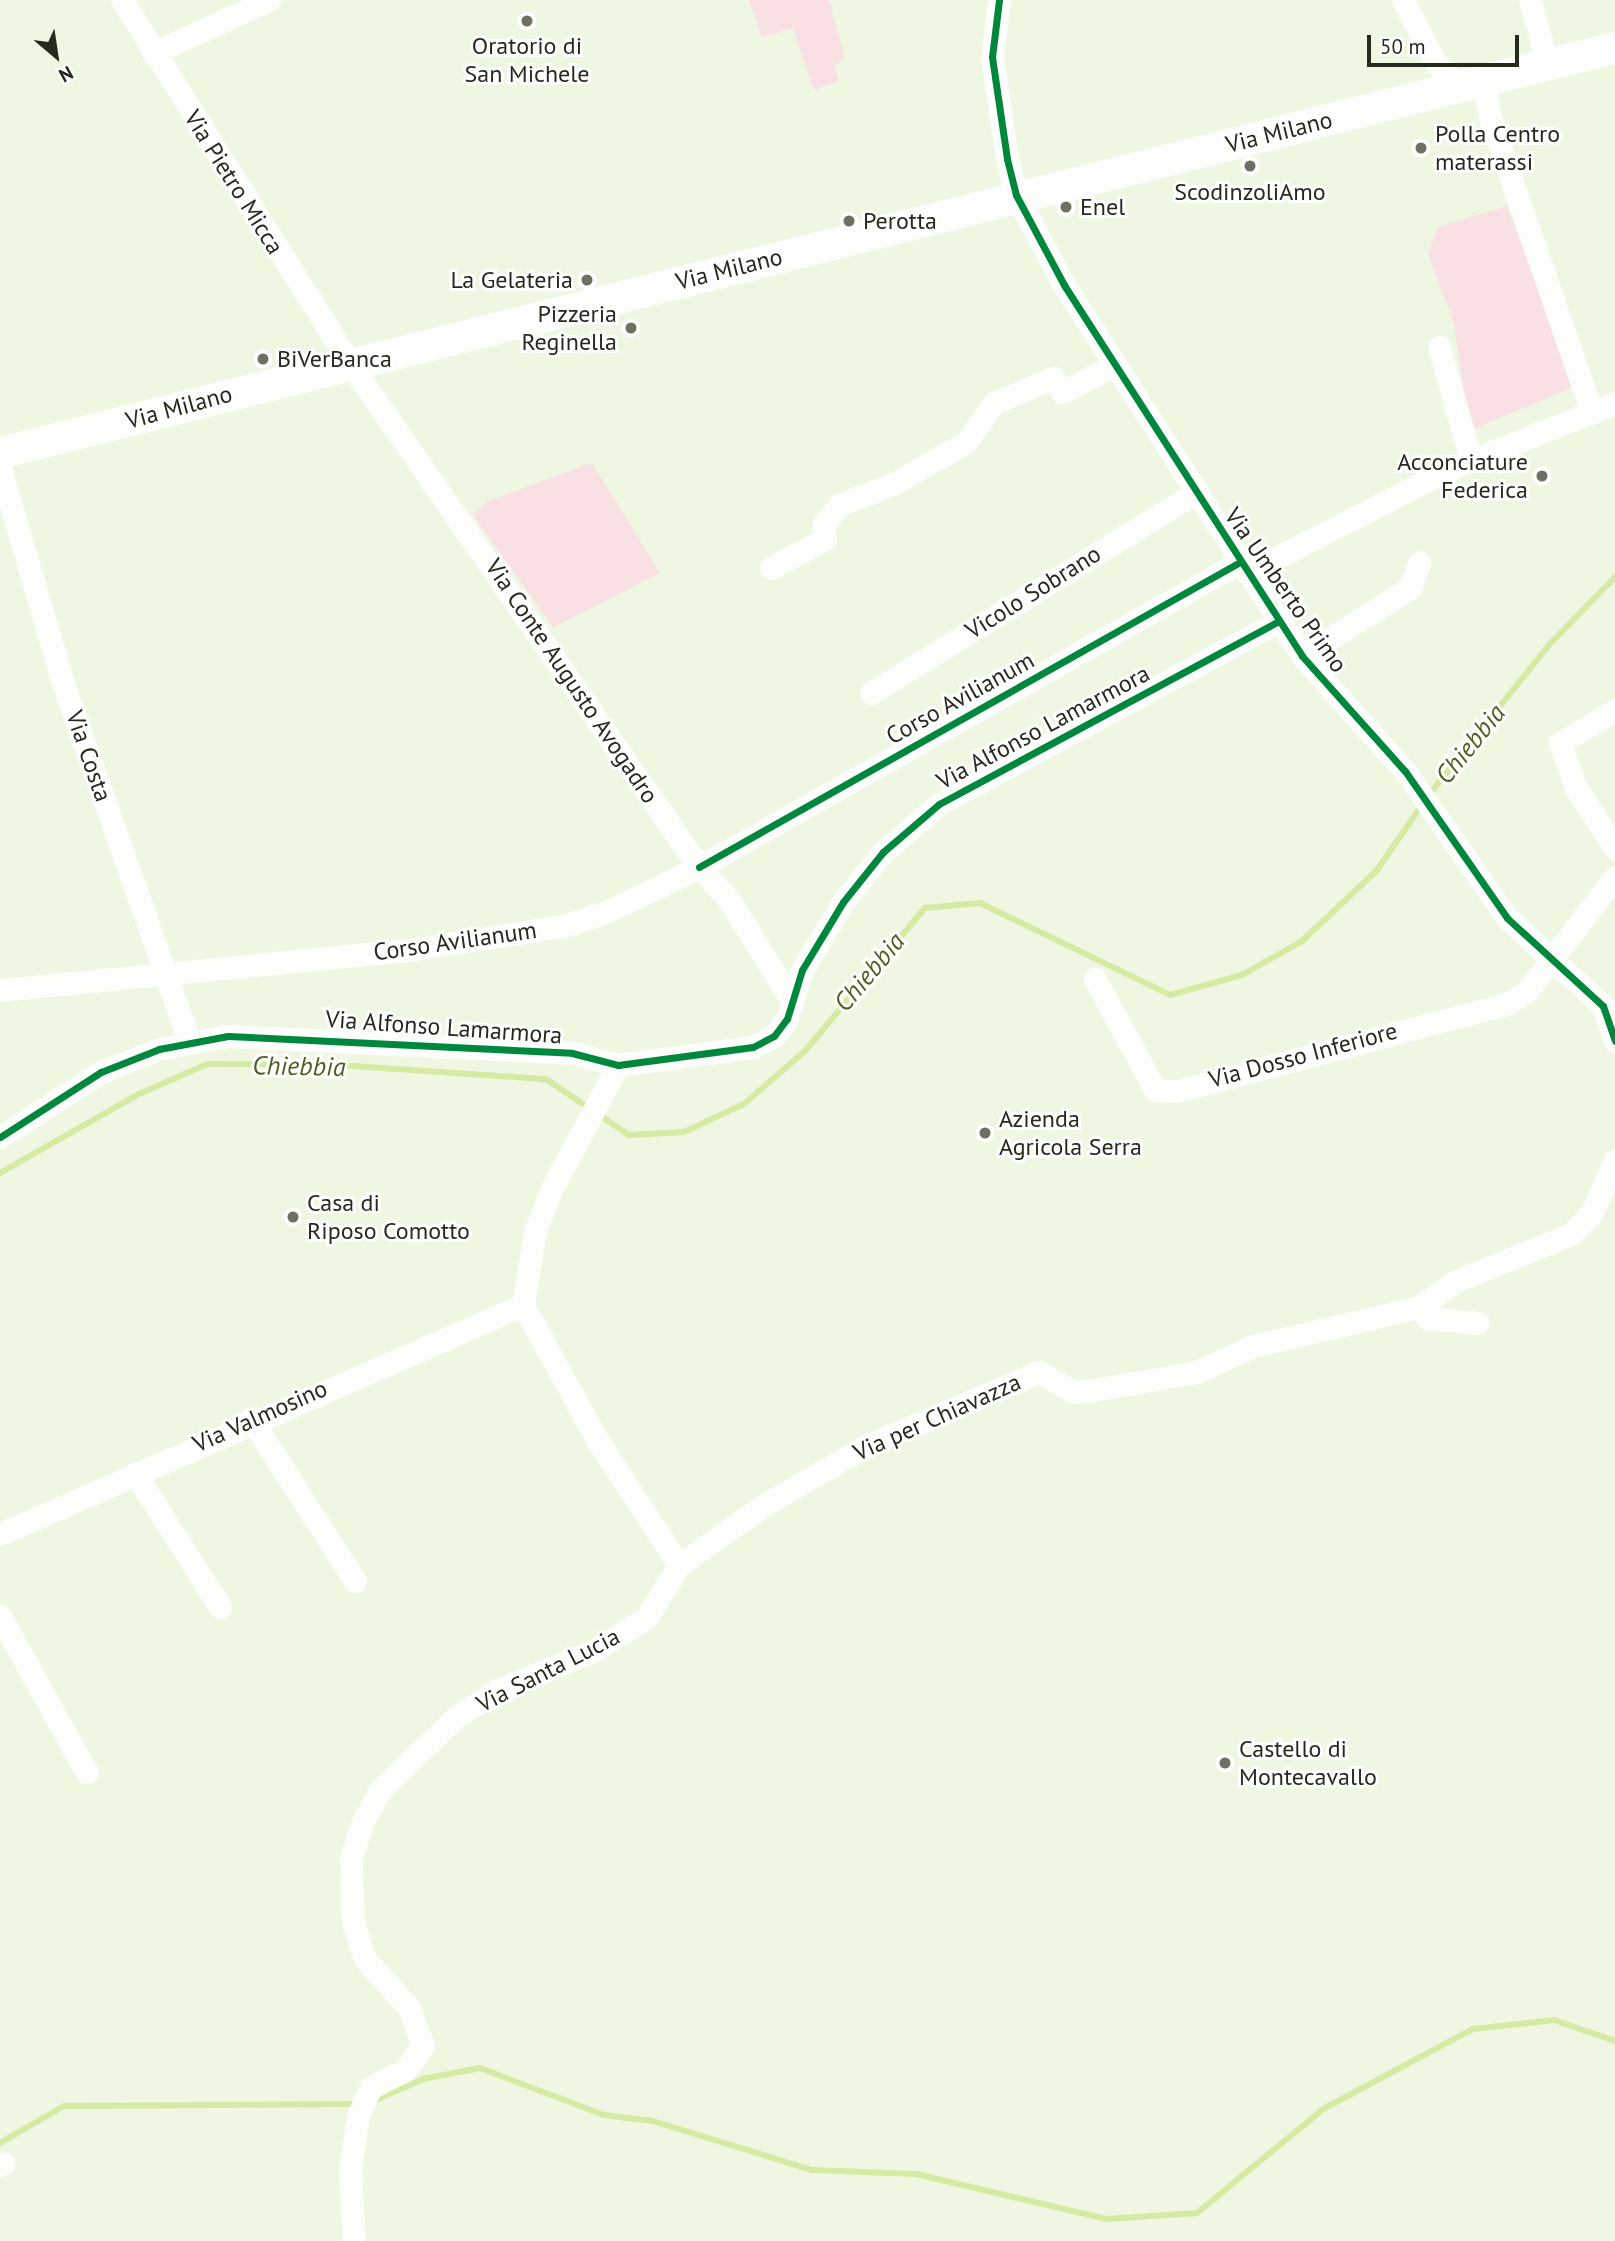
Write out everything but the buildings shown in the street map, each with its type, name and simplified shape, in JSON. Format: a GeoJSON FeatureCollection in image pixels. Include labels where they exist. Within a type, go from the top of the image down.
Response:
{"type":"FeatureCollection","features":[{"type":"Feature","properties":{"kind":"main road","name":"Via Milano"},"geometry":{"type":"LineString","coordinates":[[0,453],[349,362],[1615,48]]}},
{"type":"Feature","properties":{"kind":"street","name":"Via Pietro Micca"},"geometry":{"type":"LineString","coordinates":[[122,0],[349,362]]}},
{"type":"Feature","properties":{"kind":"street"},"geometry":{"type":"LineString","coordinates":[[153,53],[269,0]]}},
{"type":"Feature","properties":{"kind":"street"},"geometry":{"type":"LineString","coordinates":[[999,0],[992,57],[1016,195]]}},
{"type":"Feature","properties":{"kind":"street"},"geometry":{"type":"LineString","coordinates":[[1402,0],[1435,62],[1470,84],[1490,121],[1592,412]]}},
{"type":"Feature","properties":{"kind":"street"},"geometry":{"type":"LineString","coordinates":[[1530,0],[1547,63]]}},
{"type":"Feature","properties":{"kind":"street","name":"Via Umberto Primo"},"geometry":{"type":"LineString","coordinates":[[1016,195],[1115,365],[1302,656],[1405,771],[1507,918],[1553,955],[1603,1006],[1615,1041]]}},
{"type":"Feature","properties":{"kind":"street"},"geometry":{"type":"LineString","coordinates":[[1439,348],[1471,460]]}},
{"type":"Feature","properties":{"kind":"street","name":"Via Conte Augusto Avogadro"},"geometry":{"type":"LineString","coordinates":[[349,362],[699,867],[729,900],[792,1001]]}},
{"type":"Feature","properties":{"kind":"street"},"geometry":{"type":"LineString","coordinates":[[771,568],[825,539],[823,525],[839,505],[893,484],[966,442],[994,403],[1053,379],[1062,392],[1115,365]]}},
{"type":"Feature","properties":{"kind":"street","name":"Corso Avilianum"},"geometry":{"type":"LineString","coordinates":[[0,990],[165,971],[408,950],[563,926],[699,867],[1244,568],[1471,460],[1615,403]]}},
{"type":"Feature","properties":{"kind":"street","name":"Via Costa"},"geometry":{"type":"LineString","coordinates":[[0,468],[63,683],[189,1041]]}},
{"type":"Feature","properties":{"kind":"street","name":"Vicolo Sobrano"},"geometry":{"type":"LineString","coordinates":[[871,693],[1196,492]]}},
{"type":"Feature","properties":{"kind":"street","name":"Via Umberto Primo"},"geometry":{"type":"LineString","coordinates":[[1302,656],[1410,588],[1419,563]]}},
{"type":"Feature","properties":{"kind":"street","name":"Via Alfonso Lamarmora"},"geometry":{"type":"LineString","coordinates":[[0,1136],[100,1072],[189,1041],[361,1039],[572,1054],[618,1065],[753,1047],[774,1037],[816,941],[843,902],[883,852],[939,804],[1279,621]]}},
{"type":"Feature","properties":{"kind":"street"},"geometry":{"type":"LineString","coordinates":[[1615,710],[1560,743],[1576,788],[1615,848]]}},
{"type":"Feature","properties":{"kind":"street"},"geometry":{"type":"LineString","coordinates":[[1553,955],[1615,877]]}},
{"type":"Feature","properties":{"kind":"street","name":"Via Dosso Inferiore"},"geometry":{"type":"LineString","coordinates":[[1095,979],[1155,1090],[1177,1091],[1509,1003],[1553,955]]}},
{"type":"Feature","properties":{"kind":"street"},"geometry":{"type":"LineString","coordinates":[[618,1065],[535,1231],[523,1305],[600,1443],[679,1566]]}},
{"type":"Feature","properties":{"kind":"street","name":"Via per Chiavazza"},"geometry":{"type":"LineString","coordinates":[[679,1566],[764,1505],[864,1447],[1039,1372],[1073,1392],[1093,1390],[1197,1372],[1253,1346],[1419,1307],[1457,1281],[1572,1234],[1591,1214],[1615,1160]]}},
{"type":"Feature","properties":{"kind":"street","name":"Via Valmosino"},"geometry":{"type":"LineString","coordinates":[[0,1534],[251,1419],[523,1305]]}},
{"type":"Feature","properties":{"kind":"street"},"geometry":{"type":"LineString","coordinates":[[1419,1307],[1427,1318],[1478,1323]]}},
{"type":"Feature","properties":{"kind":"street"},"geometry":{"type":"LineString","coordinates":[[251,1419],[355,1581]]}},
{"type":"Feature","properties":{"kind":"street"},"geometry":{"type":"LineString","coordinates":[[135,1473],[220,1608]]}},
{"type":"Feature","properties":{"kind":"street","name":"Via Santa Lucia"},"geometry":{"type":"LineString","coordinates":[[354,2241],[350,2169],[362,2105],[416,2060],[423,2046],[409,2008],[365,1959],[353,1923],[351,1858],[381,1789],[446,1726],[497,1690],[593,1651],[648,1617],[679,1566]]}},
{"type":"Feature","properties":{"kind":"street"},"geometry":{"type":"LineString","coordinates":[[0,1616],[87,1773]]}},
{"type":"Feature","properties":{"kind":"shaded area"},"geometry":{"type":"Polygon","coordinates":[[[749,0],[829,0],[845,58],[834,66],[839,81],[814,90],[793,28],[762,37],[749,0]]]}},
{"type":"Feature","properties":{"kind":"shaded area"},"geometry":{"type":"Polygon","coordinates":[[[1507,206],[1575,386],[1469,431],[1454,323],[1428,254],[1438,227],[1507,206]]]}},
{"type":"Feature","properties":{"kind":"shaded area"},"geometry":{"type":"Polygon","coordinates":[[[592,463],[660,573],[553,627],[473,515],[488,501],[592,463]]]}},
{"type":"Feature","properties":{"kind":"waterway","name":"Chiebbia"},"geometry":{"type":"LineString","coordinates":[[1428,796],[1549,645],[1615,577]]}},
{"type":"Feature","properties":{"kind":"waterway","name":"Chiebbia"},"geometry":{"type":"LineString","coordinates":[[0,1173],[139,1094],[208,1064],[338,1065],[546,1079],[629,1135],[684,1132],[744,1104],[805,1051],[925,908],[980,903],[1170,995],[1242,975],[1302,941],[1377,870],[1422,805]]}},
{"type":"Feature","properties":{"kind":"waterway"},"geometry":{"type":"LineString","coordinates":[[371,2102],[423,2079],[480,2068],[604,2115],[653,2121],[812,2170],[916,2174],[1106,2219],[1197,2213],[1323,2109],[1473,2029],[1554,2020],[1615,2041]]}},
{"type":"Feature","properties":{"kind":"waterway"},"geometry":{"type":"LineString","coordinates":[[0,2143],[64,2106],[357,2104]]}},
{"type":"Feature","properties":{"kind":"cycle path"},"geometry":{"type":"LineString","coordinates":[[999,0],[992,57],[1007,159],[1016,195],[1064,285],[1302,656],[1405,771],[1507,918],[1603,1006],[1615,1041]]}},
{"type":"Feature","properties":{"kind":"cycle path"},"geometry":{"type":"LineString","coordinates":[[699,867],[1240,562]]}},
{"type":"Feature","properties":{"kind":"cycle path"},"geometry":{"type":"LineString","coordinates":[[0,1137],[101,1072],[159,1049],[228,1036],[572,1053],[618,1065],[753,1047],[774,1036],[787,1019],[802,970],[843,902],[883,852],[939,804],[1279,621]]}},
{"type":"Feature","properties":{"kind":"place","name":"Oratorio di San Michele"},"geometry":{"type":"Point","coordinates":[527,21]}},
{"type":"Feature","properties":{"kind":"place","name":"Polla Centro materassi"},"geometry":{"type":"Point","coordinates":[1421,148]}},
{"type":"Feature","properties":{"kind":"place","name":"ScodinzoliAmo"},"geometry":{"type":"Point","coordinates":[1250,166]}},
{"type":"Feature","properties":{"kind":"place","name":"Enel"},"geometry":{"type":"Point","coordinates":[1066,207]}},
{"type":"Feature","properties":{"kind":"place","name":"Perotta"},"geometry":{"type":"Point","coordinates":[849,221]}},
{"type":"Feature","properties":{"kind":"place","name":"La Gelateria"},"geometry":{"type":"Point","coordinates":[587,280]}},
{"type":"Feature","properties":{"kind":"place","name":"Pizzeria Reginella"},"geometry":{"type":"Point","coordinates":[631,328]}},
{"type":"Feature","properties":{"kind":"place","name":"BiVerBanca"},"geometry":{"type":"Point","coordinates":[263,359]}},
{"type":"Feature","properties":{"kind":"place","name":"Acconciature Federica"},"geometry":{"type":"Point","coordinates":[1542,476]}},
{"type":"Feature","properties":{"kind":"place","name":"Azienda Agricola Serra"},"geometry":{"type":"Point","coordinates":[985,1133]}},
{"type":"Feature","properties":{"kind":"place","name":"Casa di Riposo Comotto"},"geometry":{"type":"Point","coordinates":[293,1217]}},
{"type":"Feature","properties":{"kind":"place","name":"Castello di Montecavallo"},"geometry":{"type":"Point","coordinates":[1225,1763]}}]}
